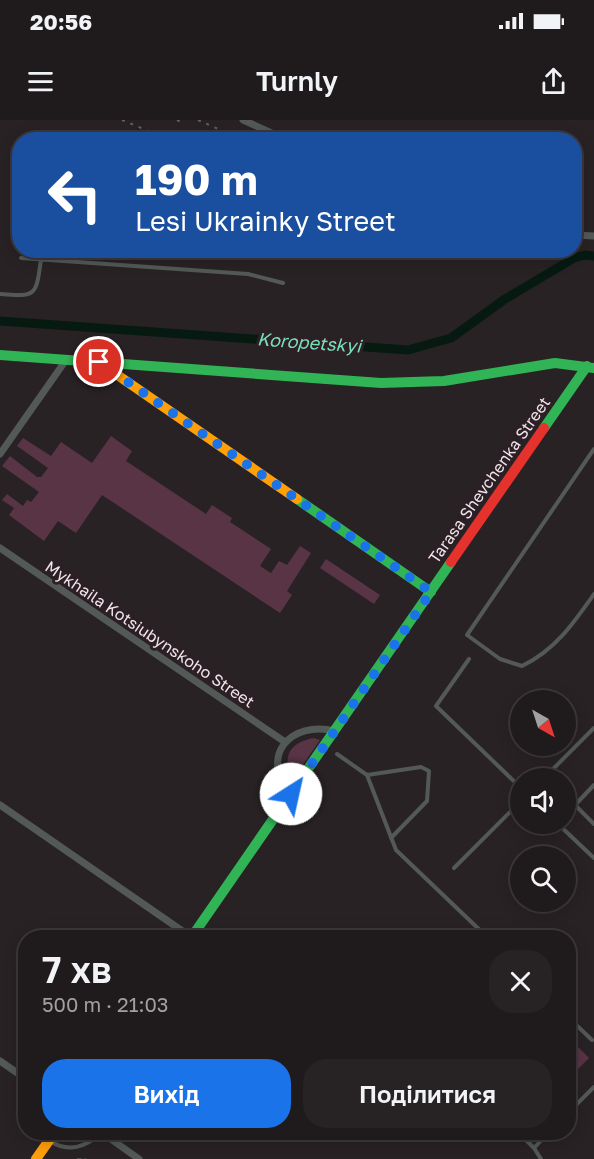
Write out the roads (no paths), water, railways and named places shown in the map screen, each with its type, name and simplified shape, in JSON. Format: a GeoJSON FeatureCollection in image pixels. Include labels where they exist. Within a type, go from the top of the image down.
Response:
{"type":"FeatureCollection","features":[{"type":"Feature","properties":{"kind":"main road"},"geometry":{"type":"LineString","coordinates":[[0,355],[331,380],[416,384],[555,363],[590,365]]}},
{"type":"Feature","properties":{"kind":"main road"},"geometry":{"type":"LineString","coordinates":[[99,362],[431,592]]}},
{"type":"Feature","properties":{"kind":"main road","name":"Tarasa Shevchenka Street"},"geometry":{"type":"LineString","coordinates":[[196,930],[590,365]]}},
{"type":"Feature","properties":{"kind":"main road"},"geometry":{"type":"LineString","coordinates":[[36,1159],[47,1140]]}},
{"type":"Feature","properties":{"kind":"street"},"geometry":{"type":"LineString","coordinates":[[243,120],[269,132]]}},
{"type":"Feature","properties":{"kind":"street"},"geometry":{"type":"LineString","coordinates":[[0,454],[66,360]]}},
{"type":"Feature","properties":{"kind":"street","name":"Mykhaila Kotsiubynskoho Street"},"geometry":{"type":"LineString","coordinates":[[0,548],[285,742]]}},
{"type":"Feature","properties":{"kind":"street"},"geometry":{"type":"LineString","coordinates":[[291,794],[277,768],[277,759],[285,742],[305,730],[315,728],[335,731]]}},
{"type":"Feature","properties":{"kind":"street"},"geometry":{"type":"LineString","coordinates":[[0,805],[181,930]]}},
{"type":"Feature","properties":{"kind":"street"},"geometry":{"type":"LineString","coordinates":[[0,1061],[18,1073]]}},
{"type":"Feature","properties":{"kind":"street"},"geometry":{"type":"LineString","coordinates":[[111,1140],[139,1159]]}},
{"type":"Feature","properties":{"kind":"lane"},"geometry":{"type":"LineString","coordinates":[[21,258],[248,274],[283,283]]}},
{"type":"Feature","properties":{"kind":"lane"},"geometry":{"type":"LineString","coordinates":[[0,294],[27,296],[33,293],[37,286],[41,260]]}},
{"type":"Feature","properties":{"kind":"lane"},"geometry":{"type":"LineString","coordinates":[[594,450],[467,635],[500,659],[522,666],[537,658],[564,636],[594,594]]}},
{"type":"Feature","properties":{"kind":"lane"},"geometry":{"type":"LineString","coordinates":[[469,659],[436,706],[510,777]]}},
{"type":"Feature","properties":{"kind":"lane"},"geometry":{"type":"LineString","coordinates":[[554,768],[594,728]]}},
{"type":"Feature","properties":{"kind":"lane"},"geometry":{"type":"LineString","coordinates":[[337,754],[367,775],[396,850],[478,930]]}},
{"type":"Feature","properties":{"kind":"lane"},"geometry":{"type":"LineString","coordinates":[[367,775],[421,767],[429,771],[427,801],[391,838]]}},
{"type":"Feature","properties":{"kind":"lane"},"geometry":{"type":"LineString","coordinates":[[594,785],[574,805],[594,824]]}},
{"type":"Feature","properties":{"kind":"lane"},"geometry":{"type":"LineString","coordinates":[[454,868],[510,812]]}},
{"type":"Feature","properties":{"kind":"lane"},"geometry":{"type":"LineString","coordinates":[[569,834],[594,858]]}},
{"type":"Feature","properties":{"kind":"lane"},"geometry":{"type":"LineString","coordinates":[[576,1024],[593,1040]]}},
{"type":"Feature","properties":{"kind":"lane"},"geometry":{"type":"LineString","coordinates":[[576,1105],[594,1088]]}},
{"type":"Feature","properties":{"kind":"lane"},"geometry":{"type":"LineString","coordinates":[[55,1140],[66,1148],[75,1148],[91,1140]]}},
{"type":"Feature","properties":{"kind":"lane"},"geometry":{"type":"LineString","coordinates":[[526,1140],[541,1159]]}},
{"type":"Feature","properties":{"kind":"lane"},"geometry":{"type":"LineString","coordinates":[[534,1148],[542,1140]]}},
{"type":"Feature","properties":{"kind":"waterway","name":"Koropetskyi"},"geometry":{"type":"LineString","coordinates":[[582,256],[594,256]]}},
{"type":"Feature","properties":{"kind":"waterway","name":"Koropetskyi"},"geometry":{"type":"LineString","coordinates":[[0,321],[408,350],[451,338],[505,299],[574,258]]}},
{"type":"Feature","properties":{"kind":"railway"},"geometry":{"type":"LineString","coordinates":[[122,120],[151,132]]}},
{"type":"Feature","properties":{"kind":"railway"},"geometry":{"type":"LineString","coordinates":[[177,120],[181,122]]}},
{"type":"Feature","properties":{"kind":"railway"},"geometry":{"type":"LineString","coordinates":[[198,120],[225,132]]}}]}
